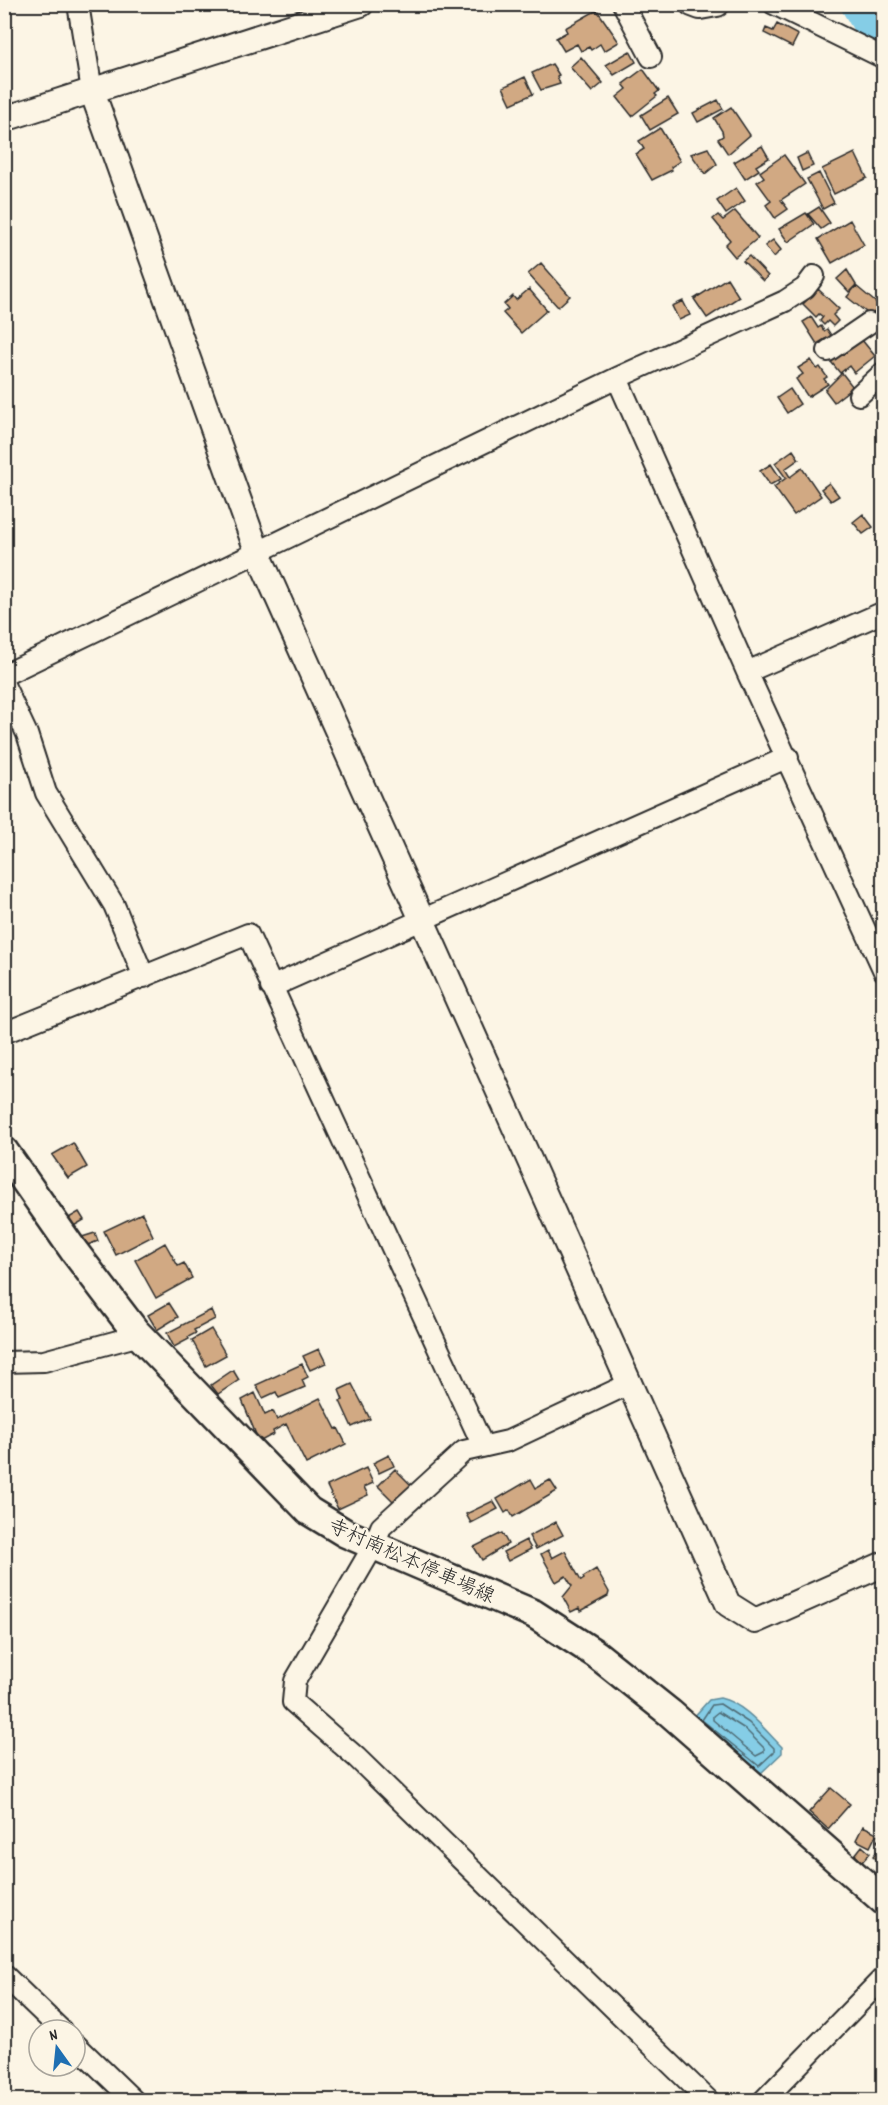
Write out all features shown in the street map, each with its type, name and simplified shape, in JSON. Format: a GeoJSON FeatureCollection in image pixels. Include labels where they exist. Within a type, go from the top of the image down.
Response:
{"type":"FeatureCollection","features":[{"type":"Feature","properties":{"kind":"main road","name":"寺村南松本停車場線"},"geometry":{"type":"LineString","coordinates":[[4,1151],[74,1251],[140,1335],[309,1511],[345,1533],[534,1614],[596,1654],[670,1713],[884,1901]]}},
{"type":"Feature","properties":{"kind":"street"},"geometry":{"type":"LineString","coordinates":[[78,4],[92,91],[257,551],[424,919],[728,1604],[755,1621],[884,1564]]}},
{"type":"Feature","properties":{"kind":"street"},"geometry":{"type":"LineString","coordinates":[[4,118],[361,4]]}},
{"type":"Feature","properties":{"kind":"street"},"geometry":{"type":"LineString","coordinates":[[623,4],[651,57]]}},
{"type":"Feature","properties":{"kind":"street"},"geometry":{"type":"LineString","coordinates":[[692,4],[700,8],[717,4]]}},
{"type":"Feature","properties":{"kind":"street"},"geometry":{"type":"LineString","coordinates":[[774,4],[884,58]]}},
{"type":"Feature","properties":{"kind":"street"},"geometry":{"type":"LineString","coordinates":[[4,675],[617,378],[785,302],[805,288],[814,276]]}},
{"type":"Feature","properties":{"kind":"street"},"geometry":{"type":"LineString","coordinates":[[828,351],[869,323]]}},
{"type":"Feature","properties":{"kind":"street"},"geometry":{"type":"LineString","coordinates":[[859,395],[884,372]]}},
{"type":"Feature","properties":{"kind":"street"},"geometry":{"type":"LineString","coordinates":[[617,378],[747,672],[788,757],[884,971]]}},
{"type":"Feature","properties":{"kind":"street"},"geometry":{"type":"LineString","coordinates":[[747,672],[884,612]]}},
{"type":"Feature","properties":{"kind":"street"},"geometry":{"type":"LineString","coordinates":[[4,685],[27,734],[46,794],[114,905],[144,976]]}},
{"type":"Feature","properties":{"kind":"street"},"geometry":{"type":"LineString","coordinates":[[271,987],[788,757]]}},
{"type":"Feature","properties":{"kind":"street"},"geometry":{"type":"LineString","coordinates":[[4,1033],[248,934],[483,1446]]}},
{"type":"Feature","properties":{"kind":"street"},"geometry":{"type":"LineString","coordinates":[[4,1362],[44,1361],[140,1335]]}},
{"type":"Feature","properties":{"kind":"street"},"geometry":{"type":"LineString","coordinates":[[631,1383],[508,1441],[464,1451],[381,1527],[374,1545],[295,1681],[293,1702],[356,1756],[708,2100]]}},
{"type":"Feature","properties":{"kind":"street"},"geometry":{"type":"LineString","coordinates":[[4,1975],[49,2018]]}},
{"type":"Feature","properties":{"kind":"street"},"geometry":{"type":"LineString","coordinates":[[764,2100],[884,1977]]}},
{"type":"Feature","properties":{"kind":"street"},"geometry":{"type":"LineString","coordinates":[[87,2056],[133,2100]]}},
{"type":"Feature","properties":{"kind":"water"},"geometry":{"type":"Polygon","coordinates":[[[720,1698],[746,1711],[782,1747],[782,1753],[761,1773],[757,1774],[692,1719],[709,1700],[720,1698]]]}},
{"type":"Feature","properties":{"kind":"building"},"geometry":{"type":"Polygon","coordinates":[[[597,10],[619,42],[604,51],[600,44],[591,50],[589,47],[581,51],[577,44],[564,51],[556,38],[567,32],[565,28],[597,10]]]}},
{"type":"Feature","properties":{"kind":"building"},"geometry":{"type":"Polygon","coordinates":[[[777,24],[798,35],[792,47],[764,33],[766,28],[773,31],[777,24]]]}},
{"type":"Feature","properties":{"kind":"building"},"geometry":{"type":"Polygon","coordinates":[[[630,51],[636,62],[614,75],[606,65],[630,51]]]}},
{"type":"Feature","properties":{"kind":"building"},"geometry":{"type":"Polygon","coordinates":[[[581,57],[603,83],[592,92],[570,67],[581,57]]]}},
{"type":"Feature","properties":{"kind":"building"},"geometry":{"type":"Polygon","coordinates":[[[552,64],[559,75],[557,76],[560,84],[541,90],[532,73],[552,64]]]}},
{"type":"Feature","properties":{"kind":"building"},"geometry":{"type":"Polygon","coordinates":[[[643,69],[659,91],[655,94],[657,96],[632,116],[617,97],[627,89],[623,84],[643,69]]]}},
{"type":"Feature","properties":{"kind":"building"},"geometry":{"type":"Polygon","coordinates":[[[525,77],[533,94],[511,104],[503,87],[525,77]]]}},
{"type":"Feature","properties":{"kind":"building"},"geometry":{"type":"Polygon","coordinates":[[[668,98],[678,114],[650,130],[641,115],[668,98]]]}},
{"type":"Feature","properties":{"kind":"building"},"geometry":{"type":"Polygon","coordinates":[[[718,100],[723,109],[698,122],[693,113],[718,100]]]}},
{"type":"Feature","properties":{"kind":"building"},"geometry":{"type":"Polygon","coordinates":[[[731,107],[750,135],[728,154],[718,139],[723,136],[714,118],[731,107]]]}},
{"type":"Feature","properties":{"kind":"building"},"geometry":{"type":"Polygon","coordinates":[[[660,128],[680,161],[671,167],[672,170],[652,180],[636,154],[644,149],[639,141],[660,128]]]}},
{"type":"Feature","properties":{"kind":"building"},"geometry":{"type":"Polygon","coordinates":[[[762,146],[769,158],[756,166],[759,170],[745,179],[734,162],[762,146]]]}},
{"type":"Feature","properties":{"kind":"building"},"geometry":{"type":"Polygon","coordinates":[[[708,148],[717,164],[705,174],[691,154],[708,148]]]}},
{"type":"Feature","properties":{"kind":"building"},"geometry":{"type":"Polygon","coordinates":[[[807,153],[813,166],[802,171],[797,158],[807,153]]]}},
{"type":"Feature","properties":{"kind":"building"},"geometry":{"type":"Polygon","coordinates":[[[855,153],[867,178],[834,194],[822,169],[855,153]]]}},
{"type":"Feature","properties":{"kind":"building"},"geometry":{"type":"Polygon","coordinates":[[[784,155],[805,184],[781,200],[788,209],[775,218],[766,205],[771,201],[757,182],[764,177],[760,172],[784,155]]]}},
{"type":"Feature","properties":{"kind":"building"},"geometry":{"type":"Polygon","coordinates":[[[819,173],[834,203],[823,209],[807,179],[819,173]]]}},
{"type":"Feature","properties":{"kind":"building"},"geometry":{"type":"Polygon","coordinates":[[[736,188],[745,201],[726,214],[717,201],[736,188]]]}},
{"type":"Feature","properties":{"kind":"building"},"geometry":{"type":"Polygon","coordinates":[[[819,207],[830,223],[821,229],[808,214],[819,207]]]}},
{"type":"Feature","properties":{"kind":"building"},"geometry":{"type":"Polygon","coordinates":[[[735,211],[758,238],[735,257],[725,245],[730,240],[713,219],[718,215],[723,220],[735,211]]]}},
{"type":"Feature","properties":{"kind":"building"},"geometry":{"type":"Polygon","coordinates":[[[806,213],[814,224],[788,242],[779,229],[806,213]]]}},
{"type":"Feature","properties":{"kind":"building"},"geometry":{"type":"Polygon","coordinates":[[[850,220],[864,245],[832,263],[818,239],[850,220]]]}},
{"type":"Feature","properties":{"kind":"building"},"geometry":{"type":"Polygon","coordinates":[[[773,240],[781,250],[774,257],[765,246],[773,240]]]}},
{"type":"Feature","properties":{"kind":"building"},"geometry":{"type":"Polygon","coordinates":[[[749,256],[768,276],[763,281],[743,261],[749,256]]]}},
{"type":"Feature","properties":{"kind":"building"},"geometry":{"type":"Polygon","coordinates":[[[541,263],[570,296],[558,307],[528,274],[541,263]]]}},
{"type":"Feature","properties":{"kind":"building"},"geometry":{"type":"Polygon","coordinates":[[[847,270],[856,285],[849,292],[837,279],[847,270]]]}},
{"type":"Feature","properties":{"kind":"building"},"geometry":{"type":"Polygon","coordinates":[[[727,278],[739,297],[707,318],[694,299],[727,278]]]}},
{"type":"Feature","properties":{"kind":"building"},"geometry":{"type":"Polygon","coordinates":[[[856,286],[880,306],[871,316],[847,297],[856,286]]]}},
{"type":"Feature","properties":{"kind":"building"},"geometry":{"type":"Polygon","coordinates":[[[529,289],[547,310],[521,333],[503,313],[508,309],[504,304],[513,296],[516,300],[529,289]]]}},
{"type":"Feature","properties":{"kind":"building"},"geometry":{"type":"Polygon","coordinates":[[[818,289],[839,309],[833,315],[838,321],[833,326],[828,321],[824,325],[820,321],[823,317],[819,314],[816,317],[803,304],[818,289]]]}},
{"type":"Feature","properties":{"kind":"building"},"geometry":{"type":"Polygon","coordinates":[[[683,301],[690,315],[679,320],[672,306],[683,301]]]}},
{"type":"Feature","properties":{"kind":"building"},"geometry":{"type":"Polygon","coordinates":[[[811,317],[818,328],[821,326],[824,331],[827,329],[834,340],[828,343],[825,339],[817,344],[803,322],[811,317]]]}},
{"type":"Feature","properties":{"kind":"building"},"geometry":{"type":"Polygon","coordinates":[[[857,334],[875,356],[854,373],[849,366],[840,373],[828,358],[857,334]]]}},
{"type":"Feature","properties":{"kind":"building"},"geometry":{"type":"Polygon","coordinates":[[[811,360],[817,369],[820,367],[827,377],[824,379],[828,384],[808,397],[796,379],[803,374],[798,368],[811,360]]]}},
{"type":"Feature","properties":{"kind":"building"},"geometry":{"type":"Polygon","coordinates":[[[842,373],[853,387],[834,402],[825,390],[842,373]]]}},
{"type":"Feature","properties":{"kind":"building"},"geometry":{"type":"Polygon","coordinates":[[[790,389],[800,404],[787,413],[777,398],[790,389]]]}},
{"type":"Feature","properties":{"kind":"building"},"geometry":{"type":"Polygon","coordinates":[[[793,450],[799,459],[785,469],[790,477],[802,468],[821,496],[794,515],[774,487],[786,478],[775,463],[793,450]]]}},
{"type":"Feature","properties":{"kind":"building"},"geometry":{"type":"Polygon","coordinates":[[[771,464],[781,479],[770,485],[760,471],[771,464]]]}},
{"type":"Feature","properties":{"kind":"building"},"geometry":{"type":"Polygon","coordinates":[[[829,483],[839,496],[831,501],[821,489],[829,483]]]}},
{"type":"Feature","properties":{"kind":"building"},"geometry":{"type":"Polygon","coordinates":[[[863,514],[873,527],[863,534],[853,522],[863,514]]]}},
{"type":"Feature","properties":{"kind":"building"},"geometry":{"type":"Polygon","coordinates":[[[73,1143],[87,1167],[68,1178],[52,1155],[73,1143]]]}},
{"type":"Feature","properties":{"kind":"building"},"geometry":{"type":"Polygon","coordinates":[[[79,1212],[84,1220],[72,1227],[67,1219],[79,1212]]]}},
{"type":"Feature","properties":{"kind":"building"},"geometry":{"type":"Polygon","coordinates":[[[142,1213],[153,1236],[116,1255],[104,1231],[142,1213]]]}},
{"type":"Feature","properties":{"kind":"building"},"geometry":{"type":"Polygon","coordinates":[[[95,1233],[98,1241],[85,1246],[82,1237],[95,1233]]]}},
{"type":"Feature","properties":{"kind":"building"},"geometry":{"type":"Polygon","coordinates":[[[165,1243],[178,1266],[184,1263],[192,1278],[156,1298],[135,1260],[165,1243]]]}},
{"type":"Feature","properties":{"kind":"building"},"geometry":{"type":"Polygon","coordinates":[[[169,1303],[178,1317],[157,1330],[148,1315],[169,1303]]]}},
{"type":"Feature","properties":{"kind":"building"},"geometry":{"type":"Polygon","coordinates":[[[211,1310],[215,1319],[194,1330],[196,1333],[188,1337],[189,1339],[174,1347],[167,1333],[211,1310]]]}},
{"type":"Feature","properties":{"kind":"building"},"geometry":{"type":"Polygon","coordinates":[[[211,1329],[226,1355],[206,1366],[192,1340],[211,1329]]]}},
{"type":"Feature","properties":{"kind":"building"},"geometry":{"type":"Polygon","coordinates":[[[319,1349],[326,1363],[310,1370],[303,1356],[319,1349]]]}},
{"type":"Feature","properties":{"kind":"building"},"geometry":{"type":"Polygon","coordinates":[[[302,1364],[308,1377],[302,1380],[305,1387],[279,1398],[276,1392],[263,1398],[256,1385],[302,1364]]]}},
{"type":"Feature","properties":{"kind":"building"},"geometry":{"type":"Polygon","coordinates":[[[233,1370],[239,1380],[218,1394],[211,1385],[233,1370]]]}},
{"type":"Feature","properties":{"kind":"building"},"geometry":{"type":"Polygon","coordinates":[[[352,1384],[370,1419],[352,1427],[340,1401],[343,1400],[339,1390],[352,1384]]]}},
{"type":"Feature","properties":{"kind":"building"},"geometry":{"type":"Polygon","coordinates":[[[255,1393],[265,1415],[273,1411],[277,1420],[320,1398],[346,1444],[306,1464],[286,1424],[259,1442],[242,1400],[255,1393]]]}},
{"type":"Feature","properties":{"kind":"building"},"geometry":{"type":"Polygon","coordinates":[[[389,1455],[394,1466],[379,1473],[373,1463],[389,1455]]]}},
{"type":"Feature","properties":{"kind":"building"},"geometry":{"type":"Polygon","coordinates":[[[366,1468],[373,1483],[364,1487],[368,1495],[338,1509],[327,1486],[366,1468]]]}},
{"type":"Feature","properties":{"kind":"building"},"geometry":{"type":"Polygon","coordinates":[[[395,1469],[412,1486],[395,1503],[378,1486],[395,1469]]]}},
{"type":"Feature","properties":{"kind":"building"},"geometry":{"type":"Polygon","coordinates":[[[531,1479],[536,1488],[550,1480],[557,1491],[513,1517],[509,1510],[505,1513],[497,1499],[531,1479]]]}},
{"type":"Feature","properties":{"kind":"building"},"geometry":{"type":"Polygon","coordinates":[[[493,1501],[498,1509],[471,1523],[466,1514],[493,1501]]]}},
{"type":"Feature","properties":{"kind":"building"},"geometry":{"type":"Polygon","coordinates":[[[556,1522],[563,1535],[536,1549],[529,1536],[556,1522]]]}},
{"type":"Feature","properties":{"kind":"building"},"geometry":{"type":"Polygon","coordinates":[[[502,1533],[508,1544],[482,1560],[474,1547],[502,1533]]]}},
{"type":"Feature","properties":{"kind":"building"},"geometry":{"type":"Polygon","coordinates":[[[526,1540],[531,1549],[508,1561],[503,1552],[526,1540]]]}},
{"type":"Feature","properties":{"kind":"building"},"geometry":{"type":"Polygon","coordinates":[[[548,1550],[552,1558],[565,1551],[581,1581],[583,1577],[596,1569],[609,1592],[608,1596],[581,1611],[579,1608],[571,1612],[563,1597],[572,1586],[566,1576],[556,1582],[541,1554],[548,1550]]]}},
{"type":"Feature","properties":{"kind":"building"},"geometry":{"type":"Polygon","coordinates":[[[831,1788],[850,1804],[828,1829],[809,1812],[831,1788]]]}},
{"type":"Feature","properties":{"kind":"building"},"geometry":{"type":"Polygon","coordinates":[[[863,1826],[877,1833],[870,1847],[856,1840],[863,1826]]]}},
{"type":"Feature","properties":{"kind":"building"},"geometry":{"type":"Polygon","coordinates":[[[884,1835],[884,1866],[873,1856],[882,1846],[877,1841],[884,1835]]]}},
{"type":"Feature","properties":{"kind":"building"},"geometry":{"type":"Polygon","coordinates":[[[862,1846],[870,1853],[862,1862],[855,1855],[862,1846]]]}},
{"type":"Feature","properties":{"kind":"waterway"},"geometry":{"type":"LineString","coordinates":[[854,4],[867,26],[884,34]]}}]}
